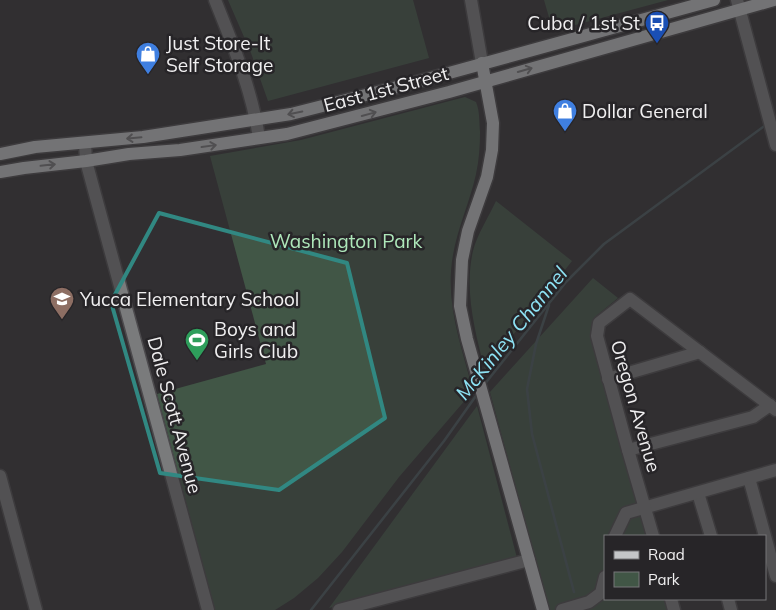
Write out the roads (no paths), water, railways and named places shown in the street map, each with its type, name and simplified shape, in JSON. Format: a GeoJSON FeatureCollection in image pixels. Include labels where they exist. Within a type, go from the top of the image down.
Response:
{"type":"FeatureCollection","features":[{"type":"Feature","properties":{"kind":"main road","name":"East 1st Street"},"geometry":{"type":"LineString","coordinates":[[0,154],[35,147],[143,137],[256,121],[322,108],[714,0]]}},
{"type":"Feature","properties":{"kind":"main road","name":"East 1st Street"},"geometry":{"type":"LineString","coordinates":[[0,172],[287,134],[332,124],[738,5],[774,0]]}},
{"type":"Feature","properties":{"kind":"main road"},"geometry":{"type":"LineString","coordinates":[[482,63],[493,123],[492,150],[488,177],[468,231],[462,260],[460,306],[485,404],[543,610]]}},
{"type":"Feature","properties":{"kind":"street"},"geometry":{"type":"LineString","coordinates":[[216,0],[245,79],[259,138]]}},
{"type":"Feature","properties":{"kind":"street"},"geometry":{"type":"LineString","coordinates":[[471,0],[482,63]]}},
{"type":"Feature","properties":{"kind":"street"},"geometry":{"type":"LineString","coordinates":[[738,5],[775,142]]}},
{"type":"Feature","properties":{"kind":"street","name":"Dale Scott Avenue"},"geometry":{"type":"LineString","coordinates":[[86,143],[86,161],[208,610]]}},
{"type":"Feature","properties":{"kind":"street","name":"Oregon Avenue"},"geometry":{"type":"LineString","coordinates":[[653,535],[597,336],[599,323],[630,298],[700,352]]}},
{"type":"Feature","properties":{"kind":"street"},"geometry":{"type":"LineString","coordinates":[[608,379],[700,352],[773,408]]}},
{"type":"Feature","properties":{"kind":"street"},"geometry":{"type":"LineString","coordinates":[[628,450],[753,416],[773,408]]}},
{"type":"Feature","properties":{"kind":"street"},"geometry":{"type":"LineString","coordinates":[[615,535],[626,513],[776,470]]}},
{"type":"Feature","properties":{"kind":"street"},"geometry":{"type":"LineString","coordinates":[[0,476],[36,610]]}},
{"type":"Feature","properties":{"kind":"street"},"geometry":{"type":"LineString","coordinates":[[749,478],[770,532],[776,576]]}},
{"type":"Feature","properties":{"kind":"street"},"geometry":{"type":"LineString","coordinates":[[698,493],[711,535]]}},
{"type":"Feature","properties":{"kind":"street"},"geometry":{"type":"LineString","coordinates":[[339,610],[529,560]]}},
{"type":"Feature","properties":{"kind":"street"},"geometry":{"type":"LineString","coordinates":[[562,610],[589,602],[601,593],[604,581]]}},
{"type":"Feature","properties":{"kind":"waterway","name":"McKinley Channel"},"geometry":{"type":"LineString","coordinates":[[484,385],[566,282],[604,244],[767,124]]}},
{"type":"Feature","properties":{"kind":"waterway"},"geometry":{"type":"LineString","coordinates":[[549,305],[536,344],[527,389],[532,434],[574,592]]}},
{"type":"Feature","properties":{"kind":"waterway","name":"McKinley Channel"},"geometry":{"type":"LineString","coordinates":[[311,610],[444,441],[478,393]]}},
{"type":"Feature","properties":{"kind":"place","name":"Cuba / 1st St"},"geometry":{"type":"Point","coordinates":[657,44]}},
{"type":"Feature","properties":{"kind":"place","name":"Just Store-It Self Storage"},"geometry":{"type":"Point","coordinates":[148,75]}},
{"type":"Feature","properties":{"kind":"place","name":"Dollar General"},"geometry":{"type":"Point","coordinates":[565,132]}},
{"type":"Feature","properties":{"kind":"place","name":"Yucca Elementary School"},"geometry":{"type":"Point","coordinates":[62,320]}},
{"type":"Feature","properties":{"kind":"place","name":"Boys and Girls Club"},"geometry":{"type":"Point","coordinates":[197,361]}},
{"type":"Feature","properties":{"kind":"park label","name":"Washington Park"},"geometry":{"type":"Point","coordinates":[346,241]}}]}
